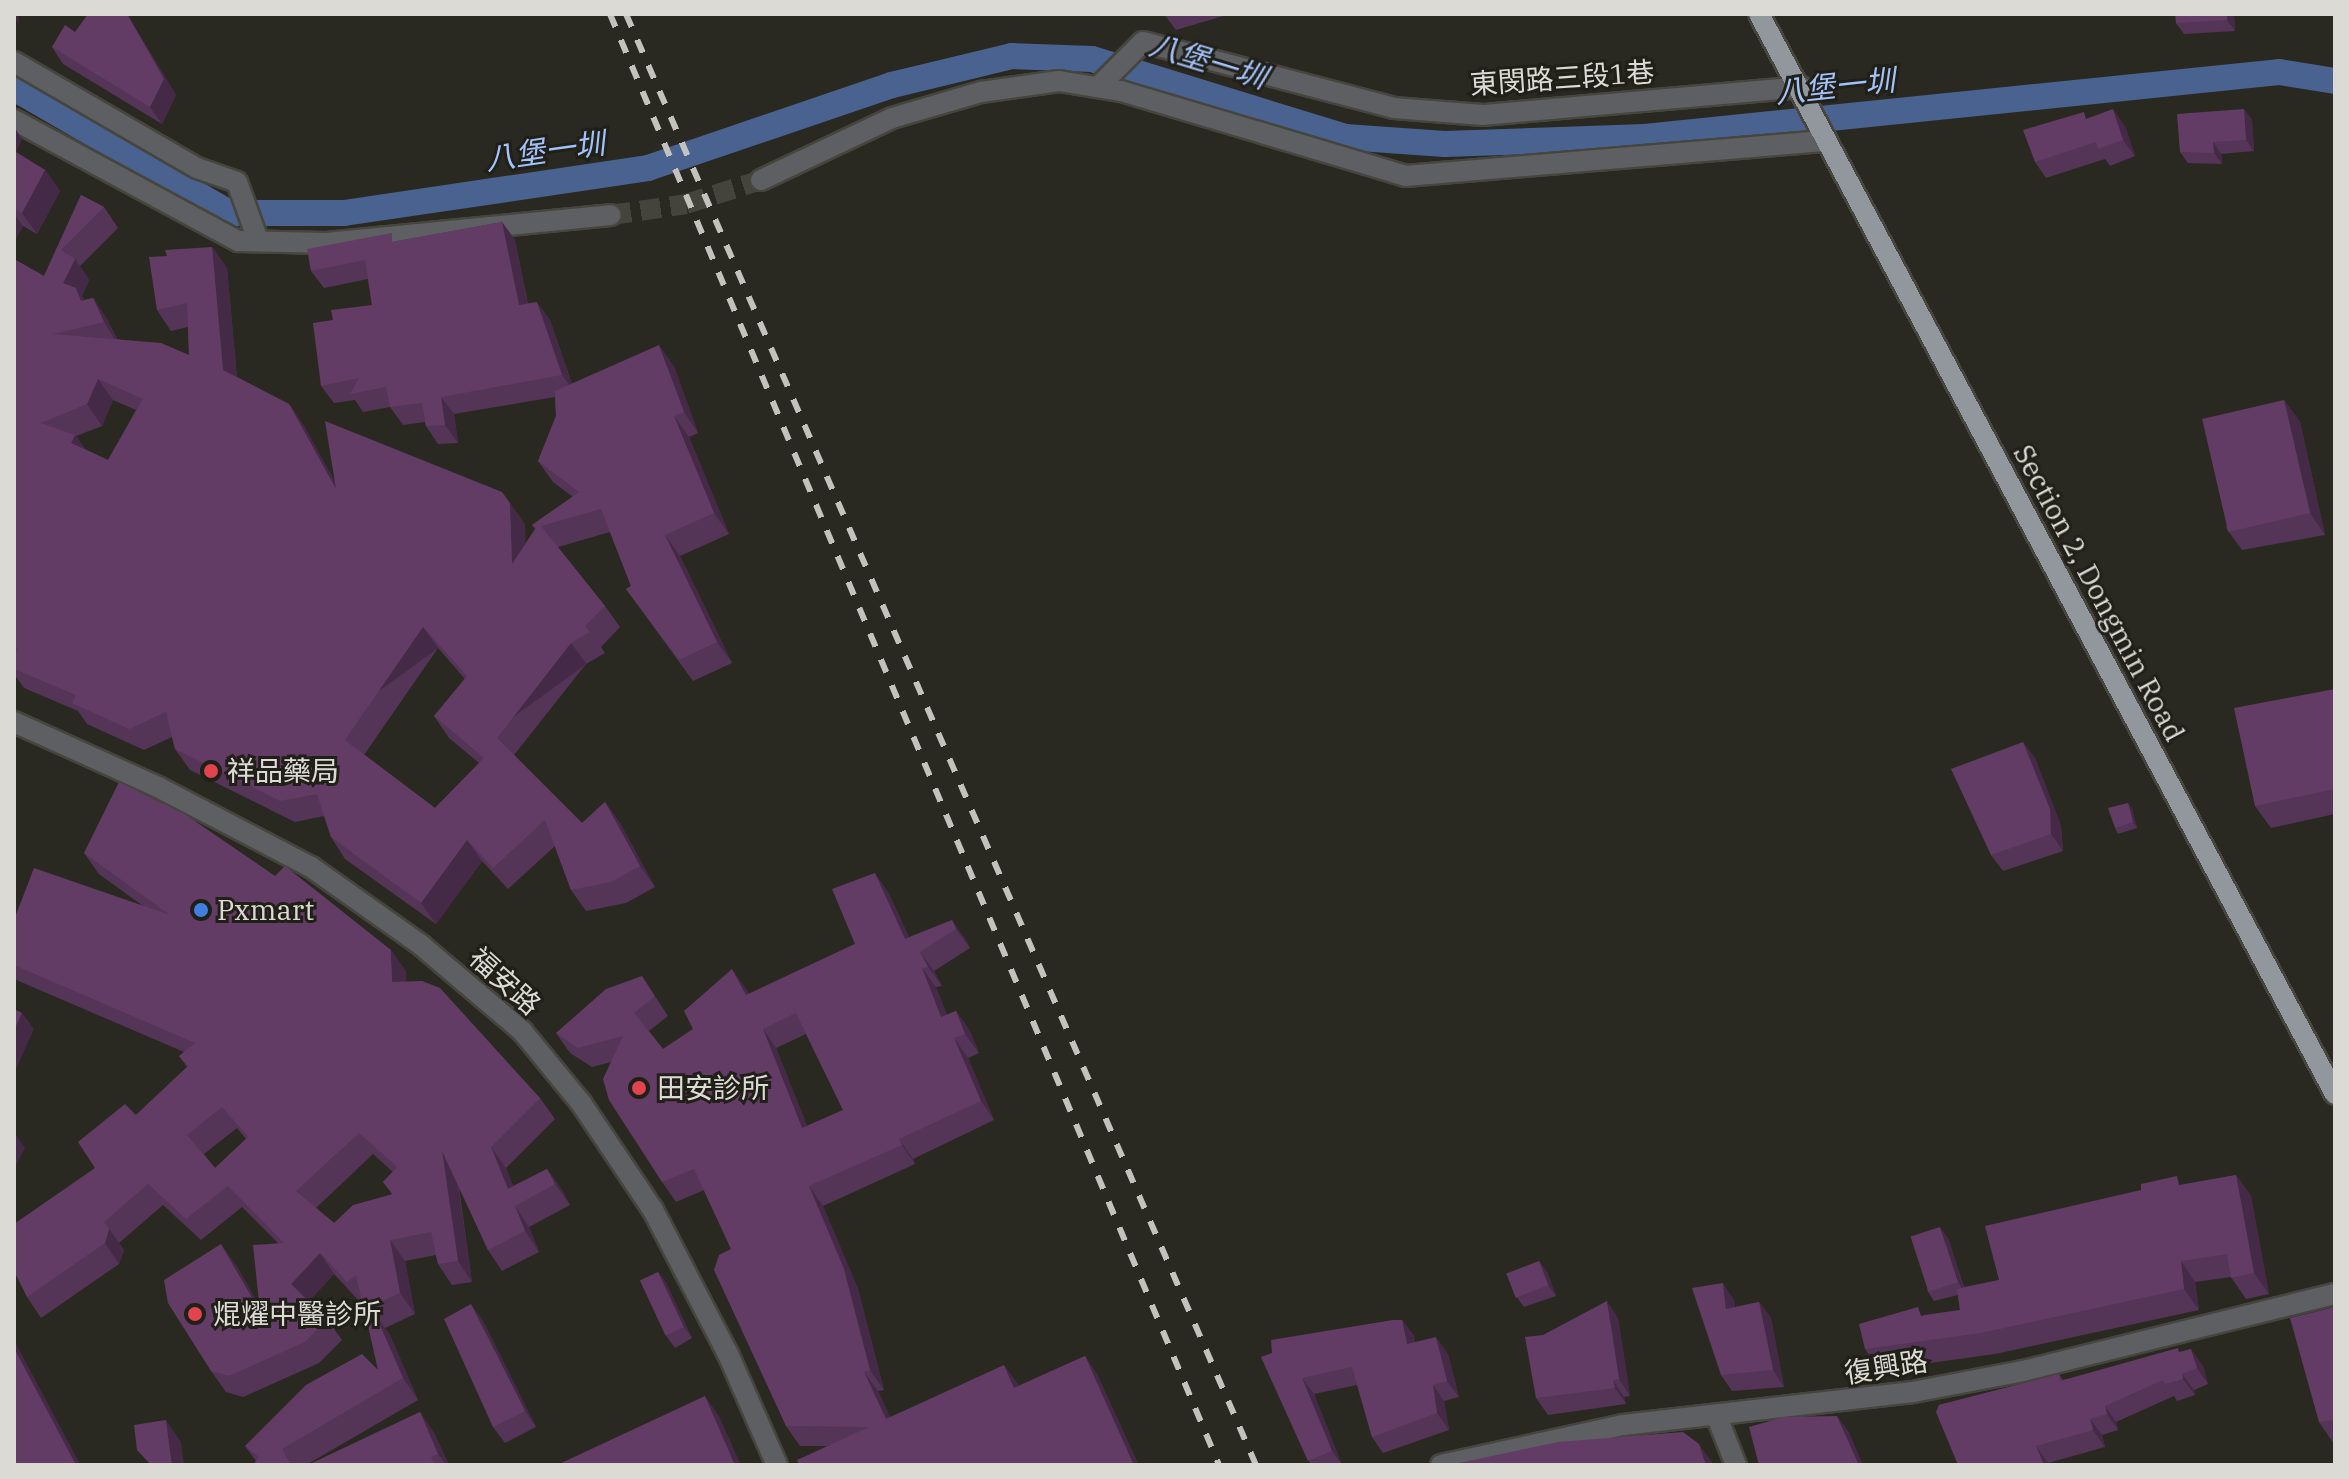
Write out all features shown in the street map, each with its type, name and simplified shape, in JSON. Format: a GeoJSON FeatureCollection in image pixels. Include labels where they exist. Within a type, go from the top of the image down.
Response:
{"type":"FeatureCollection","features":[{"type":"Feature","properties":{"kind":"main road","name":"Section 2, Dongmin Road"},"geometry":{"type":"LineString","coordinates":[[1759,14],[1802,87],[1823,141],[2335,1094]]}},
{"type":"Feature","properties":{"kind":"street","name":"東閔路三段1巷"},"geometry":{"type":"LineString","coordinates":[[1099,86],[1143,42],[1394,108],[1468,114],[1802,87]]}},
{"type":"Feature","properties":{"kind":"street"},"geometry":{"type":"LineString","coordinates":[[14,62],[197,168],[237,182],[258,240]]}},
{"type":"Feature","properties":{"kind":"street"},"geometry":{"type":"LineString","coordinates":[[761,180],[892,118],[981,92],[1059,81],[1099,86],[1406,176],[1823,141]]}},
{"type":"Feature","properties":{"kind":"street"},"geometry":{"type":"LineString","coordinates":[[14,120],[238,241],[326,243],[611,215]]}},
{"type":"Feature","properties":{"kind":"street","name":"福安路"},"geometry":{"type":"LineString","coordinates":[[14,722],[158,787],[311,867],[421,945],[522,1031],[581,1103],[653,1210],[728,1354],[777,1465]]}},
{"type":"Feature","properties":{"kind":"street","name":"復興路"},"geometry":{"type":"LineString","coordinates":[[1441,1465],[1623,1425],[1717,1417],[1913,1392],[2007,1374],[2335,1294]]}},
{"type":"Feature","properties":{"kind":"street"},"geometry":{"type":"LineString","coordinates":[[1717,1417],[1736,1465]]}},
{"type":"Feature","properties":{"kind":"building"},"geometry":{"type":"Polygon","coordinates":[[[88,14],[127,14],[164,79],[150,107],[52,47],[65,25],[75,32],[88,14]]]}},
{"type":"Feature","properties":{"kind":"building"},"geometry":{"type":"Polygon","coordinates":[[[2175,14],[2227,14],[2227,20],[2176,23],[2175,14]]]}},
{"type":"Feature","properties":{"kind":"building"},"geometry":{"type":"Polygon","coordinates":[[[2113,109],[2123,140],[2098,149],[2096,142],[2035,162],[2023,130],[2084,112],[2086,119],[2113,109]]]}},
{"type":"Feature","properties":{"kind":"building"},"geometry":{"type":"Polygon","coordinates":[[[2244,109],[2246,140],[2213,142],[2214,153],[2180,152],[2177,114],[2244,109]]]}},
{"type":"Feature","properties":{"kind":"building"},"geometry":{"type":"Polygon","coordinates":[[[14,151],[45,170],[22,213],[14,208],[14,151]]]}},
{"type":"Feature","properties":{"kind":"building"},"geometry":{"type":"Polygon","coordinates":[[[81,195],[104,207],[61,250],[75,259],[63,283],[76,288],[81,301],[93,298],[104,322],[53,334],[161,343],[189,355],[187,303],[157,310],[149,257],[167,256],[165,250],[212,247],[223,370],[289,404],[336,489],[325,421],[502,492],[510,503],[512,564],[536,528],[532,525],[579,492],[538,461],[556,416],[555,391],[659,345],[684,412],[674,416],[714,513],[665,535],[717,642],[679,660],[626,589],[631,586],[601,509],[541,526],[605,606],[585,626],[590,632],[571,643],[497,738],[582,823],[605,802],[640,866],[611,882],[571,890],[545,820],[493,868],[467,840],[421,903],[331,837],[317,794],[280,801],[175,749],[166,712],[129,729],[72,703],[76,695],[14,669],[17,648],[14,648],[14,259],[44,276],[81,195]],[[98,379],[87,404],[41,423],[75,435],[71,443],[108,460],[143,399],[98,379]],[[423,627],[345,740],[435,808],[484,758],[434,716],[467,676],[423,627]]]}},
{"type":"Feature","properties":{"kind":"building"},"geometry":{"type":"Polygon","coordinates":[[[502,222],[519,305],[537,302],[562,375],[441,397],[445,425],[426,426],[422,403],[390,407],[386,387],[350,394],[359,378],[321,386],[313,323],[333,320],[331,310],[372,305],[365,260],[311,271],[307,249],[392,233],[392,242],[502,222]]]}},
{"type":"Feature","properties":{"kind":"building"},"geometry":{"type":"Polygon","coordinates":[[[2284,400],[2310,513],[2228,532],[2202,419],[2284,400]]]}},
{"type":"Feature","properties":{"kind":"building"},"geometry":{"type":"Polygon","coordinates":[[[2335,689],[2335,789],[2255,806],[2234,708],[2335,689]]]}},
{"type":"Feature","properties":{"kind":"building"},"geometry":{"type":"Polygon","coordinates":[[[2023,742],[2050,809],[2051,834],[1991,855],[1951,769],[2023,742]]]}},
{"type":"Feature","properties":{"kind":"building"},"geometry":{"type":"Polygon","coordinates":[[[119,782],[186,815],[275,876],[285,866],[391,950],[392,982],[422,981],[440,988],[540,1098],[491,1147],[508,1189],[547,1169],[555,1184],[515,1206],[525,1231],[488,1250],[442,1151],[458,1261],[438,1264],[431,1232],[390,1240],[400,1293],[364,1310],[356,1275],[347,1282],[320,1253],[291,1284],[327,1319],[305,1342],[229,1376],[211,1371],[168,1303],[164,1280],[221,1244],[260,1312],[253,1245],[284,1243],[228,1186],[186,1219],[148,1184],[104,1222],[109,1229],[105,1243],[27,1297],[14,1271],[14,1224],[95,1168],[78,1142],[125,1104],[136,1115],[188,1066],[179,1056],[195,1043],[14,965],[14,920],[34,868],[170,915],[84,853],[119,782]],[[222,1107],[187,1135],[215,1168],[248,1137],[222,1107]],[[359,1133],[296,1191],[334,1223],[353,1205],[393,1194],[383,1182],[397,1167],[359,1133]]]}},
{"type":"Feature","properties":{"kind":"building"},"geometry":{"type":"Polygon","coordinates":[[[2128,803],[2133,822],[2115,828],[2108,808],[2128,803]]]}},
{"type":"Feature","properties":{"kind":"building"},"geometry":{"type":"Polygon","coordinates":[[[875,873],[905,939],[952,920],[956,929],[920,952],[928,967],[922,968],[941,1017],[956,1011],[965,1034],[954,1038],[981,1101],[899,1139],[902,1145],[809,1186],[844,1269],[870,1370],[864,1372],[886,1419],[1004,1365],[1014,1388],[1085,1356],[1134,1465],[799,1465],[797,1460],[869,1427],[786,1426],[714,1270],[719,1255],[731,1249],[694,1169],[662,1182],[609,1100],[603,1079],[623,1036],[578,1048],[556,1033],[606,989],[642,976],[655,996],[634,1013],[663,1049],[693,1029],[684,1011],[732,969],[746,995],[855,944],[832,889],[875,873]],[[796,1013],[763,1029],[802,1128],[843,1110],[796,1013]]]}},
{"type":"Feature","properties":{"kind":"building"},"geometry":{"type":"Polygon","coordinates":[[[14,1009],[22,1013],[14,1031],[14,1009]]]}},
{"type":"Feature","properties":{"kind":"building"},"geometry":{"type":"Polygon","coordinates":[[[2236,1175],[2254,1273],[2231,1278],[2227,1254],[2181,1261],[2184,1289],[1981,1333],[1865,1349],[1859,1324],[1918,1307],[1921,1316],[1960,1310],[1957,1289],[1999,1280],[1985,1226],[2141,1190],[2141,1184],[2177,1176],[2179,1185],[2236,1175]]]}},
{"type":"Feature","properties":{"kind":"building"},"geometry":{"type":"Polygon","coordinates":[[[1940,1227],[1958,1282],[1928,1292],[1911,1237],[1940,1227]]]}},
{"type":"Feature","properties":{"kind":"building"},"geometry":{"type":"Polygon","coordinates":[[[1539,1261],[1548,1285],[1516,1298],[1506,1274],[1539,1261]]]}},
{"type":"Feature","properties":{"kind":"building"},"geometry":{"type":"Polygon","coordinates":[[[658,1272],[684,1327],[666,1336],[640,1280],[658,1272]]]}},
{"type":"Feature","properties":{"kind":"building"},"geometry":{"type":"Polygon","coordinates":[[[1723,1283],[1726,1309],[1759,1302],[1773,1370],[1721,1375],[1692,1288],[1723,1283]]]}},
{"type":"Feature","properties":{"kind":"building"},"geometry":{"type":"Polygon","coordinates":[[[1607,1301],[1619,1379],[1613,1380],[1615,1388],[1536,1398],[1525,1337],[1543,1335],[1607,1301]]]}},
{"type":"Feature","properties":{"kind":"building"},"geometry":{"type":"Polygon","coordinates":[[[471,1304],[525,1411],[493,1427],[444,1319],[471,1304]]]}},
{"type":"Feature","properties":{"kind":"building"},"geometry":{"type":"Polygon","coordinates":[[[2335,1307],[2335,1420],[2319,1422],[2290,1318],[2335,1307]]]}},
{"type":"Feature","properties":{"kind":"building"},"geometry":{"type":"Polygon","coordinates":[[[375,1314],[403,1378],[282,1449],[291,1465],[253,1465],[259,1457],[245,1446],[306,1385],[362,1354],[378,1370],[366,1317],[375,1314]]]}},
{"type":"Feature","properties":{"kind":"building"},"geometry":{"type":"Polygon","coordinates":[[[1402,1320],[1407,1344],[1436,1337],[1447,1381],[1433,1385],[1437,1413],[1372,1437],[1352,1367],[1302,1378],[1332,1451],[1308,1461],[1261,1357],[1272,1353],[1271,1340],[1402,1320]]]}},
{"type":"Feature","properties":{"kind":"building"},"geometry":{"type":"Polygon","coordinates":[[[14,1348],[76,1465],[14,1465],[14,1348]]]}},
{"type":"Feature","properties":{"kind":"building"},"geometry":{"type":"Polygon","coordinates":[[[2178,1348],[2179,1352],[2191,1349],[2197,1368],[2182,1374],[2183,1379],[2165,1384],[2163,1380],[2105,1406],[2107,1414],[2090,1419],[2093,1430],[2036,1446],[2044,1465],[1958,1465],[1936,1412],[1939,1405],[2059,1374],[2060,1381],[2178,1348]]]}},
{"type":"Feature","properties":{"kind":"building"},"geometry":{"type":"Polygon","coordinates":[[[705,1396],[735,1465],[557,1465],[705,1396]]]}},
{"type":"Feature","properties":{"kind":"building"},"geometry":{"type":"Polygon","coordinates":[[[420,1412],[438,1454],[431,1457],[435,1465],[308,1465],[420,1412]]]}},
{"type":"Feature","properties":{"kind":"building"},"geometry":{"type":"Polygon","coordinates":[[[1837,1416],[1859,1465],[1759,1465],[1749,1427],[1784,1417],[1837,1416]]]}},
{"type":"Feature","properties":{"kind":"building"},"geometry":{"type":"Polygon","coordinates":[[[166,1420],[172,1465],[151,1465],[137,1450],[134,1425],[166,1420]]]}},
{"type":"Feature","properties":{"kind":"building"},"geometry":{"type":"Polygon","coordinates":[[[1683,1432],[1699,1444],[1706,1465],[1449,1465],[1558,1442],[1683,1432]]]}},
{"type":"Feature","properties":{"kind":"waterway","name":"八堡一圳"},"geometry":{"type":"LineString","coordinates":[[14,88],[230,213],[344,213],[648,168],[892,85],[1012,56],[1092,59],[1345,137],[1445,144],[1645,137],[2279,72],[2335,81]]}},
{"type":"Feature","properties":{"kind":"tunnel"},"geometry":{"type":"LineString","coordinates":[[611,215],[686,204],[761,180]]}},
{"type":"Feature","properties":{"kind":"railway"},"geometry":{"type":"LineString","coordinates":[[610,14],[1219,1465]]}},
{"type":"Feature","properties":{"kind":"railway"},"geometry":{"type":"LineString","coordinates":[[626,14],[1256,1465]]}},
{"type":"Feature","properties":{"kind":"place","name":"祥品藥局"},"geometry":{"type":"Point","coordinates":[211,771]}},
{"type":"Feature","properties":{"kind":"place","name":"Pxmart"},"geometry":{"type":"Point","coordinates":[201,910]}},
{"type":"Feature","properties":{"kind":"place","name":"田安診所"},"geometry":{"type":"Point","coordinates":[639,1088]}},
{"type":"Feature","properties":{"kind":"place","name":"焜燿中醫診所"},"geometry":{"type":"Point","coordinates":[195,1314]}}]}
